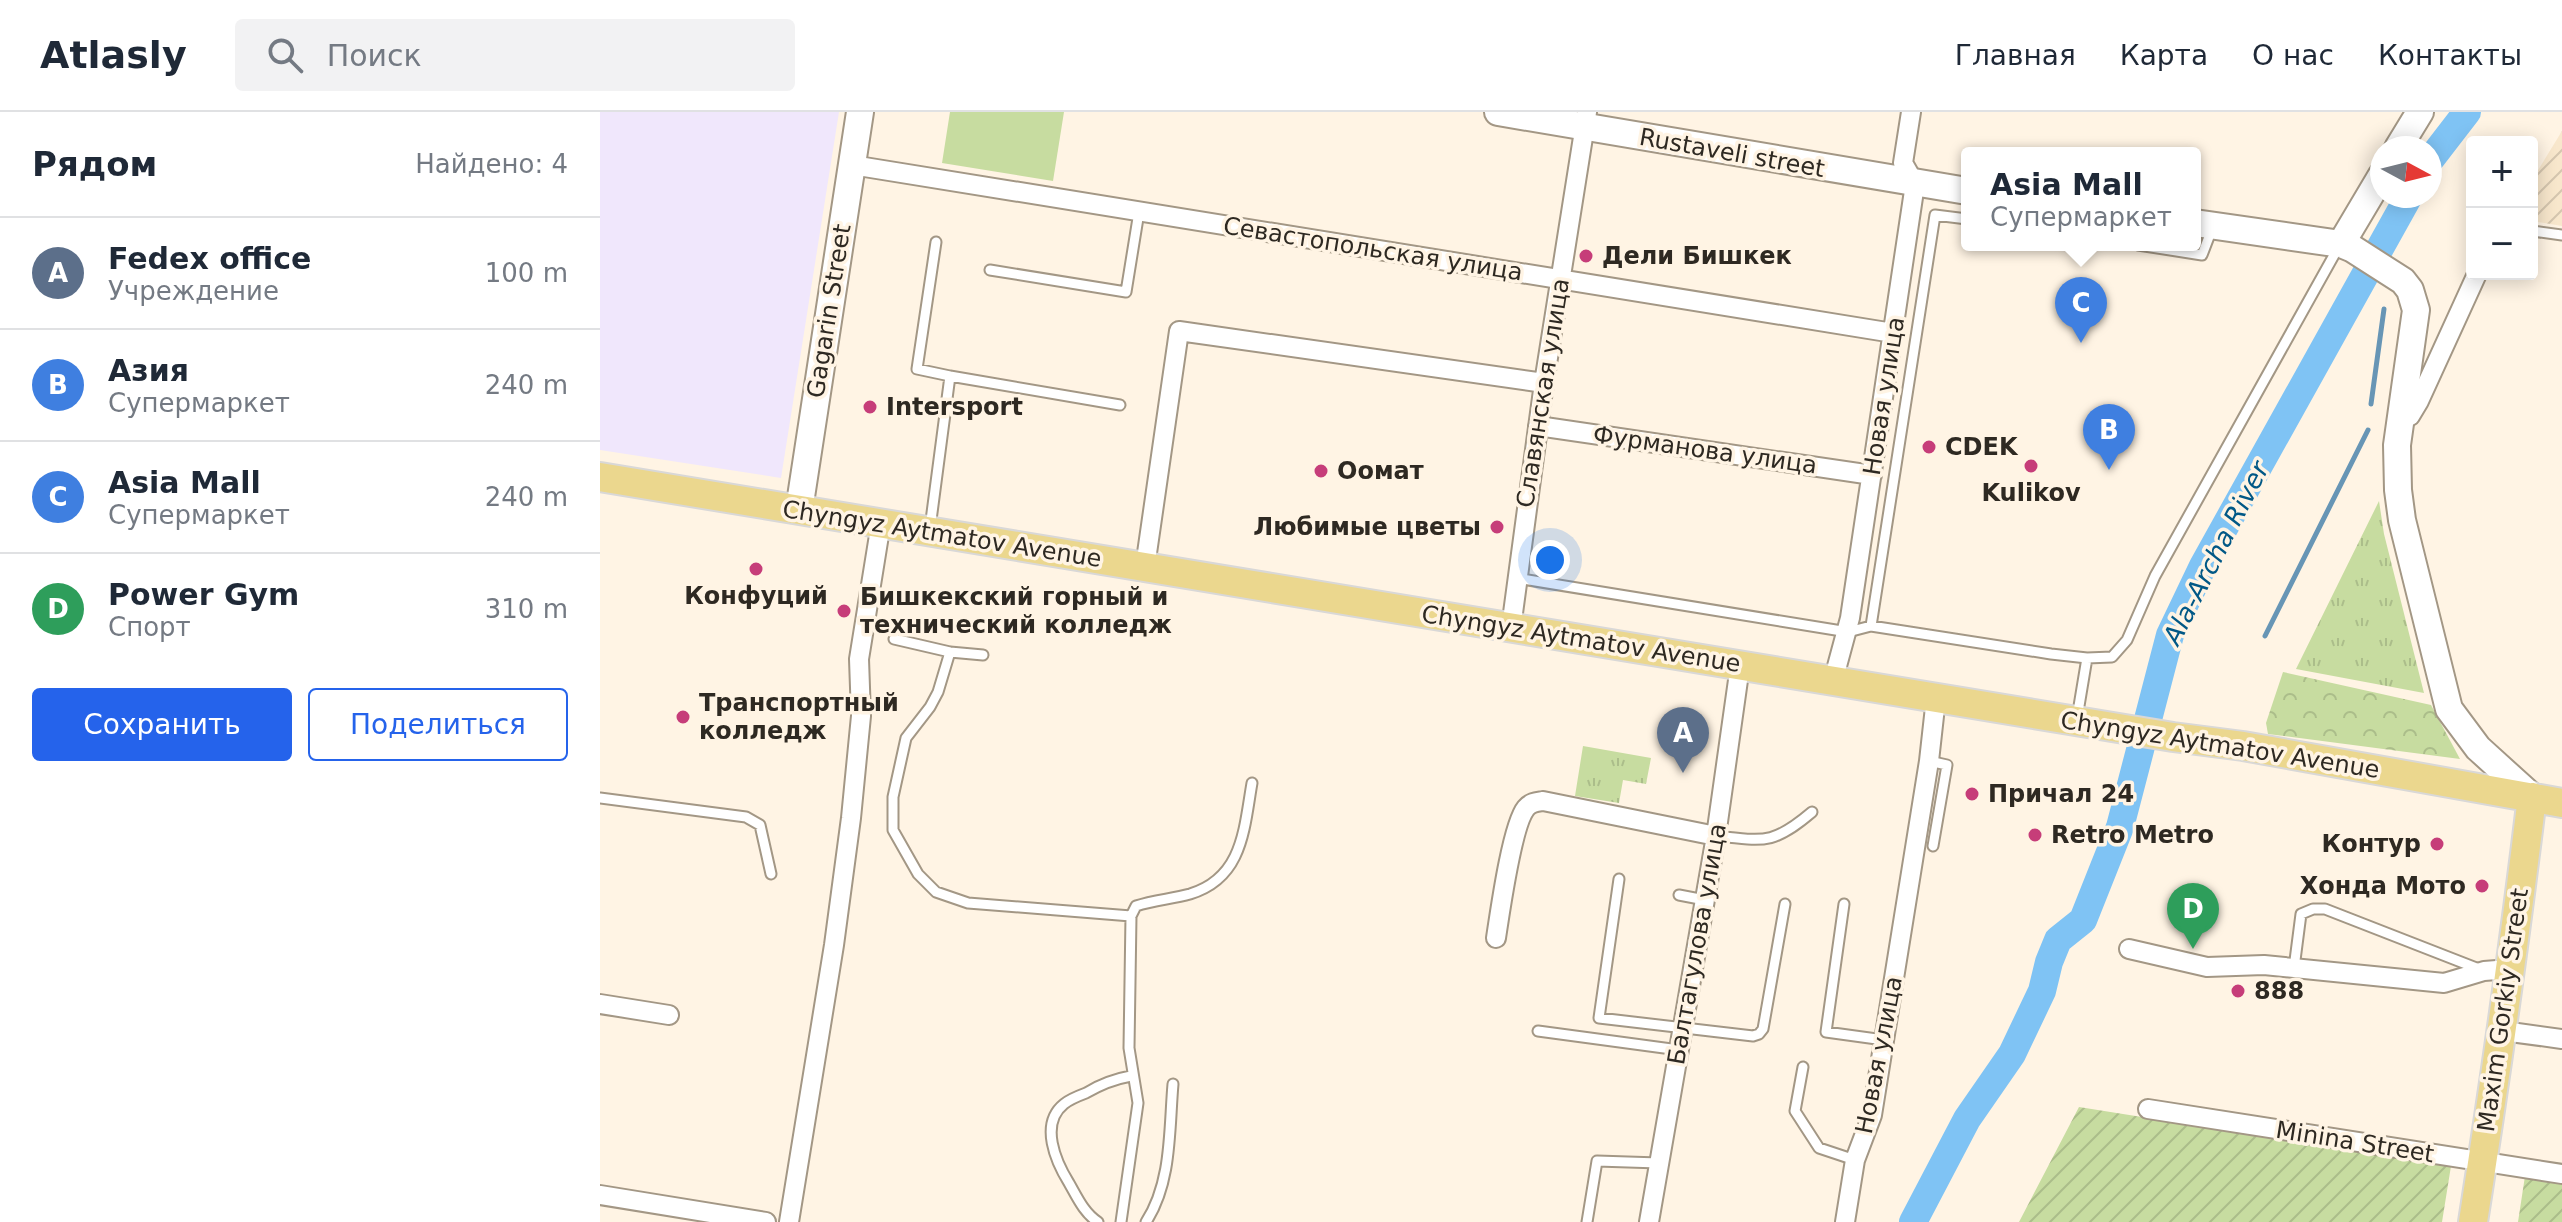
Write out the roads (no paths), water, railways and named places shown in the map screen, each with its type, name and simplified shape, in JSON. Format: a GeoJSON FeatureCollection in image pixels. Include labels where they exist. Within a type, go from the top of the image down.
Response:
{"type":"FeatureCollection","features":[{"type":"Feature","properties":{"kind":"main road","name":"Chyngyz Aytmatov Avenue"},"geometry":{"type":"LineString","coordinates":[[600,477],[2089,724],[2243,746],[2562,803]]}},
{"type":"Feature","properties":{"kind":"main road","name":"Maxim Gorkiy Street"},"geometry":{"type":"LineString","coordinates":[[2473,1222],[2503,1031],[2497,970],[2532,797]]}},
{"type":"Feature","properties":{"kind":"street","name":"Gagarin Street"},"geometry":{"type":"LineString","coordinates":[[799,510],[860,112]]}},
{"type":"Feature","properties":{"kind":"street","name":"Rustaveli street"},"geometry":{"type":"LineString","coordinates":[[1498,112],[1585,120],[1961,190]]}},
{"type":"Feature","properties":{"kind":"street","name":"Новая улица"},"geometry":{"type":"LineString","coordinates":[[1833,681],[1848,632],[1915,184],[1903,163],[1911,112]]}},
{"type":"Feature","properties":{"kind":"street"},"geometry":{"type":"LineString","coordinates":[[2405,136],[2420,112]]}},
{"type":"Feature","properties":{"kind":"street","name":"Славянская улица"},"geometry":{"type":"LineString","coordinates":[[1511,628],[1544,383],[1585,120]]}},
{"type":"Feature","properties":{"kind":"street","name":"Севастопольская улица"},"geometry":{"type":"LineString","coordinates":[[852,165],[1893,333]]}},
{"type":"Feature","properties":{"kind":"street"},"geometry":{"type":"LineString","coordinates":[[2347,246],[2370,199]]}},
{"type":"Feature","properties":{"kind":"street"},"geometry":{"type":"LineString","coordinates":[[2204,224],[2347,246],[2391,271],[2410,290],[2416,310],[2396,458],[2402,520],[2449,709],[2478,748],[2532,797]]}},
{"type":"Feature","properties":{"kind":"street"},"geometry":{"type":"LineString","coordinates":[[2400,421],[2410,416],[2419,401],[2474,280]]}},
{"type":"Feature","properties":{"kind":"street"},"geometry":{"type":"LineString","coordinates":[[1145,567],[1179,331],[1544,383]]}},
{"type":"Feature","properties":{"kind":"street","name":"Фурманова улица"},"geometry":{"type":"LineString","coordinates":[[1538,426],[1872,475]]}},
{"type":"Feature","properties":{"kind":"street"},"geometry":{"type":"LineString","coordinates":[[789,1222],[849,832],[861,716],[859,659],[881,523]]}},
{"type":"Feature","properties":{"kind":"street","name":"Балтагулова улица"},"geometry":{"type":"LineString","coordinates":[[1649,1222],[1716,836],[1740,666]]}},
{"type":"Feature","properties":{"kind":"street","name":"Новая улица"},"geometry":{"type":"LineString","coordinates":[[1845,1222],[1855,1160],[1872,1115],[1929,761],[1936,698]]}},
{"type":"Feature","properties":{"kind":"street"},"geometry":{"type":"LineString","coordinates":[[1496,938],[1519,821],[1525,808],[1533,802],[1555,803],[1716,836]]}},
{"type":"Feature","properties":{"kind":"street"},"geometry":{"type":"LineString","coordinates":[[2129,949],[2207,967],[2264,965],[2444,983],[2497,970]]}},
{"type":"Feature","properties":{"kind":"street"},"geometry":{"type":"LineString","coordinates":[[600,1004],[669,1015]]}},
{"type":"Feature","properties":{"kind":"street"},"geometry":{"type":"LineString","coordinates":[[2503,1031],[2562,1039]]}},
{"type":"Feature","properties":{"kind":"street","name":"Minina Street"},"geometry":{"type":"LineString","coordinates":[[2148,1109],[2562,1174]]}},
{"type":"Feature","properties":{"kind":"street"},"geometry":{"type":"LineString","coordinates":[[600,1195],[766,1222]]}},
{"type":"Feature","properties":{"kind":"lane"},"geometry":{"type":"LineString","coordinates":[[990,270],[1126,292],[1139,212]]}},
{"type":"Feature","properties":{"kind":"lane"},"geometry":{"type":"LineString","coordinates":[[1871,626],[1935,215],[1961,218]]}},
{"type":"Feature","properties":{"kind":"lane"},"geometry":{"type":"LineString","coordinates":[[2176,251],[2202,255],[2204,224]]}},
{"type":"Feature","properties":{"kind":"lane"},"geometry":{"type":"LineString","coordinates":[[2538,232],[2562,235]]}},
{"type":"Feature","properties":{"kind":"lane"},"geometry":{"type":"LineString","coordinates":[[936,242],[917,369],[1120,405]]}},
{"type":"Feature","properties":{"kind":"lane"},"geometry":{"type":"LineString","coordinates":[[1516,578],[1848,632],[1871,626],[2087,658],[2112,657],[2127,640],[2155,576],[2314,287],[2347,246]]}},
{"type":"Feature","properties":{"kind":"lane"},"geometry":{"type":"LineString","coordinates":[[930,531],[950,376]]}},
{"type":"Feature","properties":{"kind":"lane"},"geometry":{"type":"LineString","coordinates":[[894,639],[950,652],[983,655]]}},
{"type":"Feature","properties":{"kind":"lane"},"geometry":{"type":"LineString","coordinates":[[950,652],[934,700],[906,738],[895,786],[893,830],[911,865],[936,892],[968,903],[1131,916]]}},
{"type":"Feature","properties":{"kind":"lane"},"geometry":{"type":"LineString","coordinates":[[2087,658],[2089,724]]}},
{"type":"Feature","properties":{"kind":"lane"},"geometry":{"type":"LineString","coordinates":[[1929,761],[1947,765],[1933,846]]}},
{"type":"Feature","properties":{"kind":"lane"},"geometry":{"type":"LineString","coordinates":[[1121,1222],[1138,1103],[1137,1089],[1131,1076],[1128,1016],[1131,916],[1136,906],[1201,890],[1229,870],[1238,853],[1252,783]]}},
{"type":"Feature","properties":{"kind":"lane"},"geometry":{"type":"LineString","coordinates":[[600,798],[746,817],[760,825],[771,874]]}},
{"type":"Feature","properties":{"kind":"lane"},"geometry":{"type":"LineString","coordinates":[[1716,836],[1767,840],[1788,833],[1812,812]]}},
{"type":"Feature","properties":{"kind":"lane"},"geometry":{"type":"LineString","coordinates":[[1619,879],[1599,1018],[1682,1029],[1759,1034],[1763,1029],[1785,904]]}},
{"type":"Feature","properties":{"kind":"lane"},"geometry":{"type":"LineString","coordinates":[[1679,895],[1705,900]]}},
{"type":"Feature","properties":{"kind":"lane"},"geometry":{"type":"LineString","coordinates":[[1844,904],[1826,1032],[1884,1040]]}},
{"type":"Feature","properties":{"kind":"lane"},"geometry":{"type":"LineString","coordinates":[[2294,968],[2301,914],[2313,909],[2325,909],[2497,970]]}},
{"type":"Feature","properties":{"kind":"lane"},"geometry":{"type":"LineString","coordinates":[[1538,1031],[1679,1050]]}},
{"type":"Feature","properties":{"kind":"lane"},"geometry":{"type":"LineString","coordinates":[[1803,1067],[1795,1111],[1819,1148],[1855,1160]]}},
{"type":"Feature","properties":{"kind":"lane"},"geometry":{"type":"LineString","coordinates":[[1098,1222],[1088,1215],[1056,1162],[1051,1140],[1052,1126],[1065,1102],[1109,1080],[1131,1076]]}},
{"type":"Feature","properties":{"kind":"lane"},"geometry":{"type":"LineString","coordinates":[[1146,1222],[1162,1184],[1167,1162],[1173,1084]]}},
{"type":"Feature","properties":{"kind":"lane"},"geometry":{"type":"LineString","coordinates":[[1587,1222],[1597,1161],[1659,1163]]}},
{"type":"Feature","properties":{"kind":"waterway","name":"Ala-Archa River"},"geometry":{"type":"LineString","coordinates":[[2442,144],[2467,112]]}},
{"type":"Feature","properties":{"kind":"waterway","name":"Ala-Archa River"},"geometry":{"type":"LineString","coordinates":[[1913,1222],[1967,1119],[2012,1054],[2042,991],[2058,940],[2083,920],[2120,827],[2170,635],[2203,566],[2402,208]]}},
{"type":"Feature","properties":{"kind":"waterway"},"geometry":{"type":"LineString","coordinates":[[2371,404],[2384,309]]}},
{"type":"Feature","properties":{"kind":"waterway"},"geometry":{"type":"LineString","coordinates":[[2265,636],[2368,430]]}},
{"type":"Feature","properties":{"kind":"place","name":"Дели Бишкек"},"geometry":{"type":"Point","coordinates":[1586,256]}},
{"type":"Feature","properties":{"kind":"place","name":"Asia Mall"},"geometry":{"type":"Point","coordinates":[2081,343]}},
{"type":"Feature","properties":{"kind":"place","name":"Intersport"},"geometry":{"type":"Point","coordinates":[870,407]}},
{"type":"Feature","properties":{"kind":"place","name":"CDEK"},"geometry":{"type":"Point","coordinates":[1929,447]}},
{"type":"Feature","properties":{"kind":"place","name":"Kulikov"},"geometry":{"type":"Point","coordinates":[2031,466]}},
{"type":"Feature","properties":{"kind":"place","name":"Азия"},"geometry":{"type":"Point","coordinates":[2109,470]}},
{"type":"Feature","properties":{"kind":"place","name":"Оомат"},"geometry":{"type":"Point","coordinates":[1321,471]}},
{"type":"Feature","properties":{"kind":"place","name":"Любимые цветы"},"geometry":{"type":"Point","coordinates":[1497,527]}},
{"type":"Feature","properties":{"kind":"place","name":"Конфуций"},"geometry":{"type":"Point","coordinates":[756,569]}},
{"type":"Feature","properties":{"kind":"place","name":"Бишкекский горный и технический колледж"},"geometry":{"type":"Point","coordinates":[844,611]}},
{"type":"Feature","properties":{"kind":"place","name":"Транспортный колледж"},"geometry":{"type":"Point","coordinates":[683,717]}},
{"type":"Feature","properties":{"kind":"place","name":"Fedex office"},"geometry":{"type":"Point","coordinates":[1683,773]}},
{"type":"Feature","properties":{"kind":"place","name":"Причал 24"},"geometry":{"type":"Point","coordinates":[1972,794]}},
{"type":"Feature","properties":{"kind":"place","name":"Retro Metro"},"geometry":{"type":"Point","coordinates":[2035,835]}},
{"type":"Feature","properties":{"kind":"place","name":"Контур"},"geometry":{"type":"Point","coordinates":[2437,844]}},
{"type":"Feature","properties":{"kind":"place","name":"Хонда Мото"},"geometry":{"type":"Point","coordinates":[2482,886]}},
{"type":"Feature","properties":{"kind":"place","name":"Power Gym"},"geometry":{"type":"Point","coordinates":[2193,949]}},
{"type":"Feature","properties":{"kind":"place","name":"888"},"geometry":{"type":"Point","coordinates":[2238,991]}}]}
